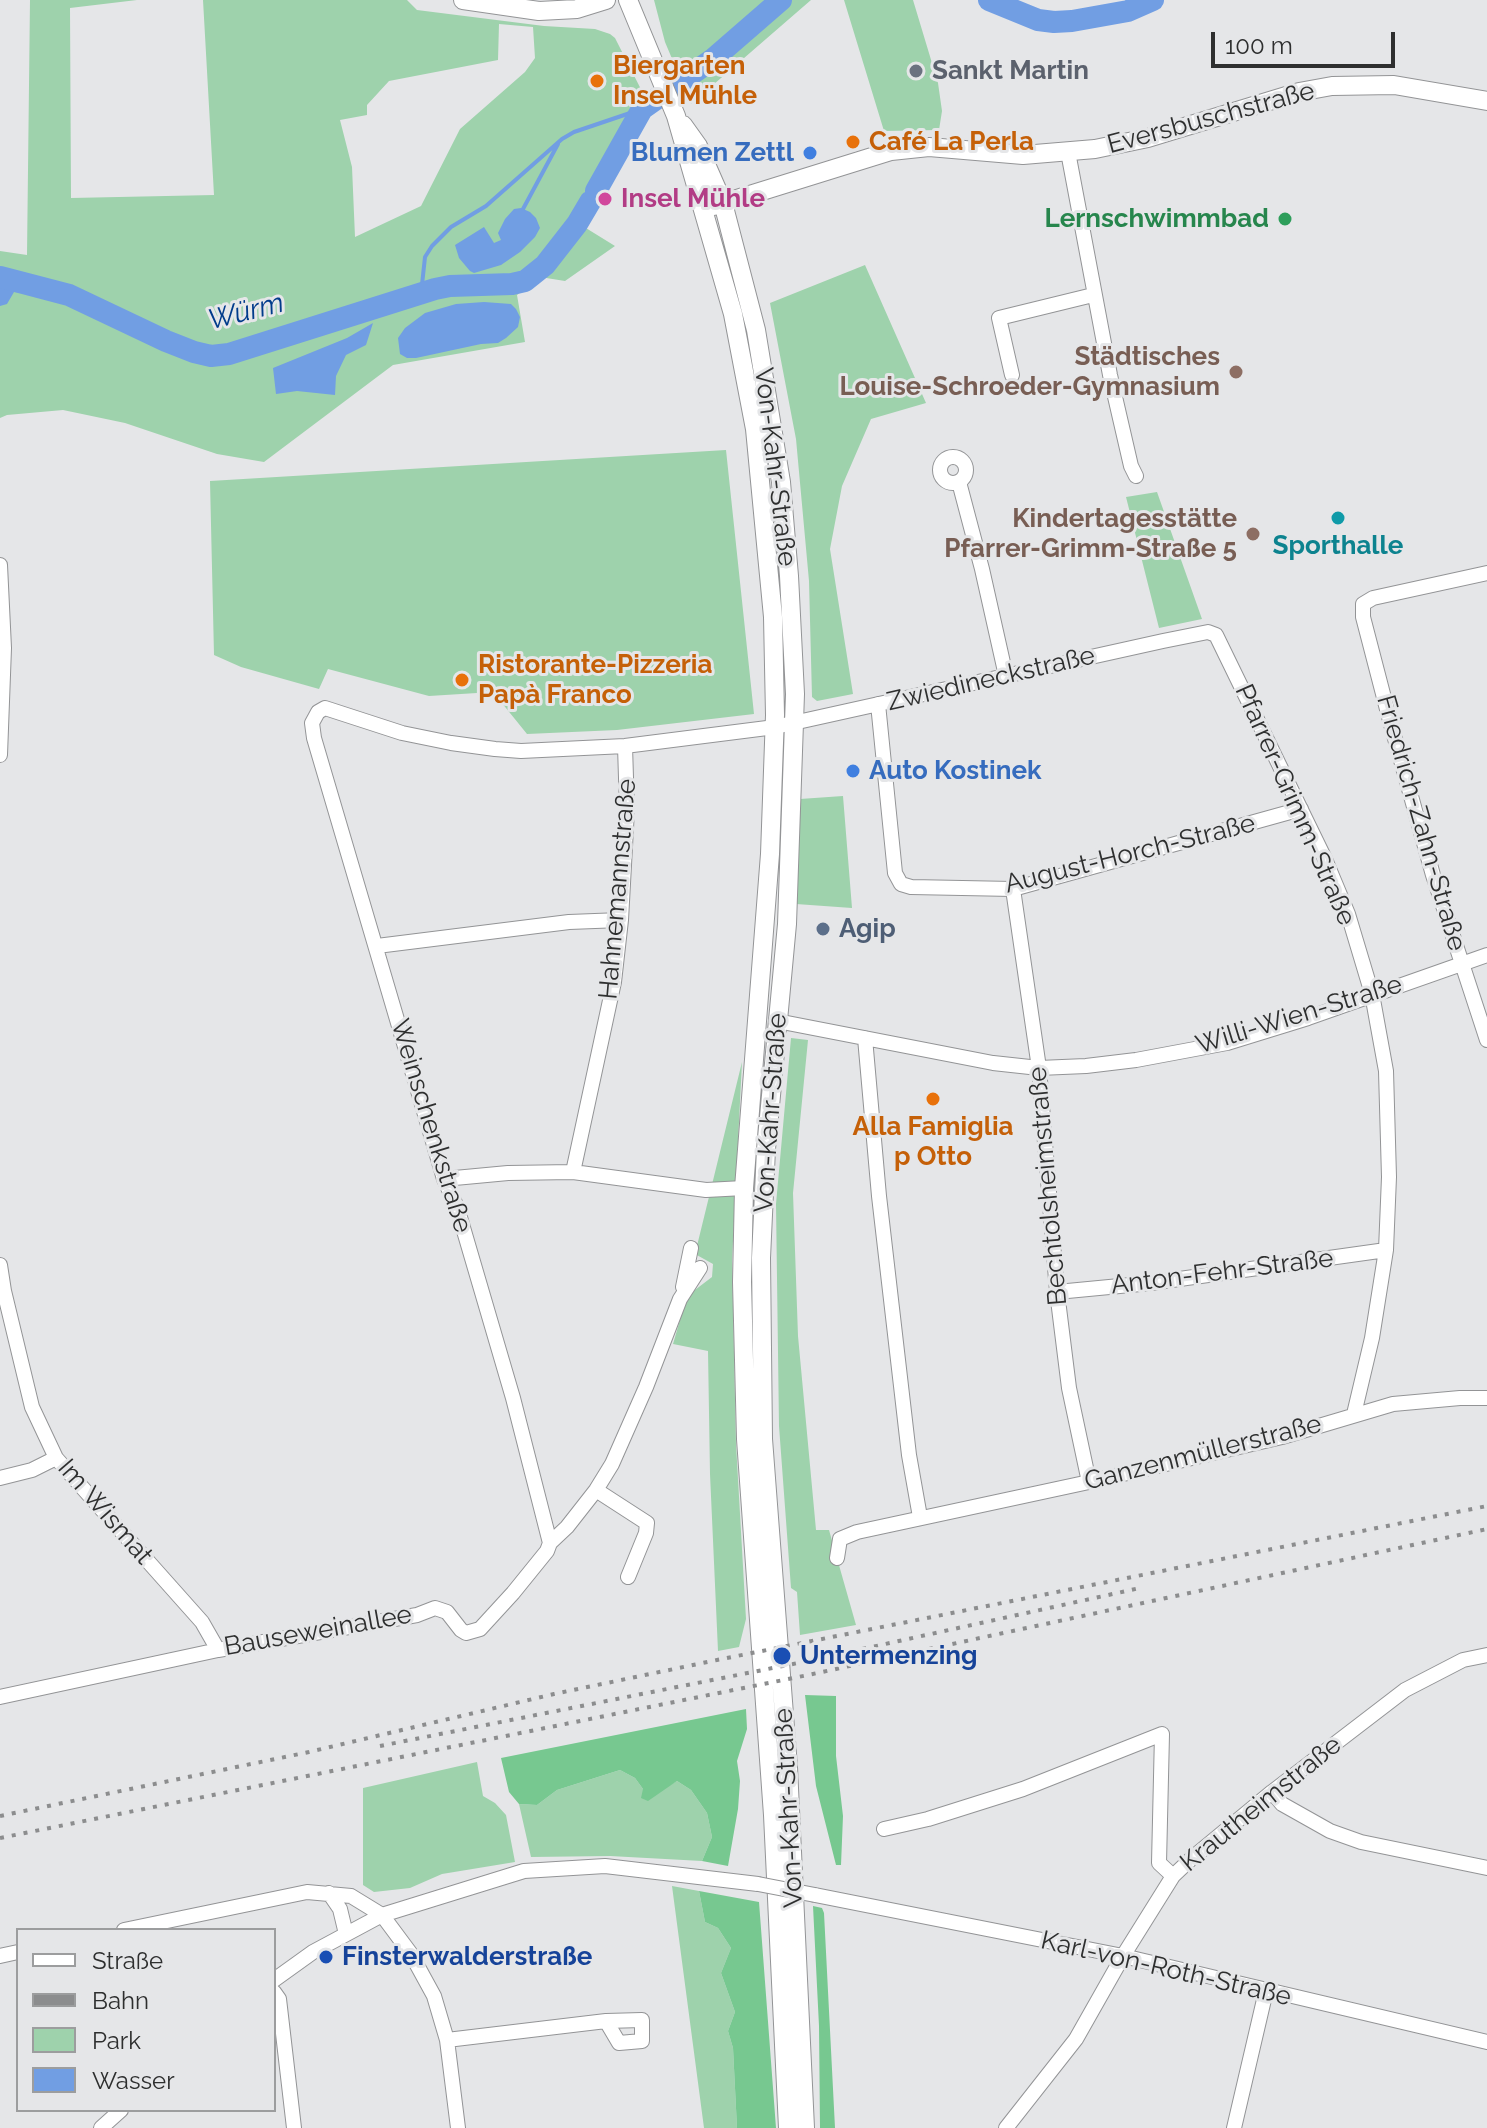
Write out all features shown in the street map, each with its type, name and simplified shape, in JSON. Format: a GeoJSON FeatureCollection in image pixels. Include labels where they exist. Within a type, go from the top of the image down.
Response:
{"type":"FeatureCollection","features":[{"type":"Feature","properties":{"kind":"main road"},"geometry":{"type":"LineString","coordinates":[[463,0],[539,11],[577,9],[606,0]]}},
{"type":"Feature","properties":{"kind":"main road","name":"Von-Kahr-Straße"},"geometry":{"type":"LineString","coordinates":[[628,0],[676,116],[738,335],[755,429],[773,617],[775,727],[766,915],[744,1188],[742,1282],[746,1439],[773,1815],[788,2128]]}},
{"type":"Feature","properties":{"kind":"main road","name":"Eversbuschstraße"},"geometry":{"type":"LineString","coordinates":[[703,209],[895,150],[929,147],[1010,155],[1068,152],[1148,138],[1299,92],[1332,86],[1394,85],[1487,101]]}},
{"type":"Feature","properties":{"kind":"main road","name":"Von-Kahr-Straße"},"geometry":{"type":"LineString","coordinates":[[676,116],[698,146],[723,203],[756,330],[781,482],[789,576],[794,722],[787,924],[766,1149],[761,1258],[763,1439],[788,1767],[805,2128]]}},
{"type":"Feature","properties":{"kind":"street"},"geometry":{"type":"LineString","coordinates":[[1068,152],[1093,295],[1127,452],[1136,476]]}},
{"type":"Feature","properties":{"kind":"street"},"geometry":{"type":"LineString","coordinates":[[1012,375],[999,318],[1093,295]]}},
{"type":"Feature","properties":{"kind":"street"},"geometry":{"type":"LineString","coordinates":[[959,482],[1006,676]]}},
{"type":"Feature","properties":{"kind":"street"},"geometry":{"type":"LineString","coordinates":[[0,565],[0,755]]}},
{"type":"Feature","properties":{"kind":"street","name":"Friedrich-Zahn-Straße"},"geometry":{"type":"LineString","coordinates":[[1487,573],[1373,598],[1363,604],[1363,617],[1433,875],[1487,1040]]}},
{"type":"Feature","properties":{"kind":"street","name":"Zwiedineckstraße"},"geometry":{"type":"LineString","coordinates":[[318,712],[325,708],[402,733],[495,749],[521,751],[625,746],[775,727],[1208,632]]}},
{"type":"Feature","properties":{"kind":"street","name":"Pfarrer-Grimm-Straße"},"geometry":{"type":"LineString","coordinates":[[1208,632],[1216,635],[1224,646],[1301,809],[1343,902],[1372,994],[1386,1071],[1389,1177],[1386,1250],[1372,1338],[1354,1414]]}},
{"type":"Feature","properties":{"kind":"street","name":"August-Horch-Straße"},"geometry":{"type":"LineString","coordinates":[[878,704],[895,873],[901,884],[911,887],[1013,889],[1301,809]]}},
{"type":"Feature","properties":{"kind":"street","name":"Weinschenkstraße"},"geometry":{"type":"LineString","coordinates":[[318,712],[312,723],[314,738],[444,1179],[457,1207],[505,1369],[550,1543]]}},
{"type":"Feature","properties":{"kind":"street","name":"Hahnemannstraße"},"geometry":{"type":"LineString","coordinates":[[573,1172],[614,982],[627,810],[625,746]]}},
{"type":"Feature","properties":{"kind":"street","name":"Bechtolsheimstraße"},"geometry":{"type":"LineString","coordinates":[[1013,889],[1039,1068],[1057,1292],[1069,1388],[1089,1482]]}},
{"type":"Feature","properties":{"kind":"street"},"geometry":{"type":"LineString","coordinates":[[377,946],[569,922],[621,920]]}},
{"type":"Feature","properties":{"kind":"street","name":"Willi-Wien-Straße"},"geometry":{"type":"LineString","coordinates":[[777,1021],[993,1063],[1039,1068],[1086,1066],[1227,1043],[1487,955]]}},
{"type":"Feature","properties":{"kind":"street"},"geometry":{"type":"LineString","coordinates":[[865,1038],[886,1257],[909,1455],[920,1517]]}},
{"type":"Feature","properties":{"kind":"street"},"geometry":{"type":"LineString","coordinates":[[444,1179],[508,1173],[573,1172],[706,1190],[744,1188]]}},
{"type":"Feature","properties":{"kind":"street","name":"Bauseweinallee"},"geometry":{"type":"LineString","coordinates":[[0,1697],[218,1650],[417,1615],[435,1608],[447,1612],[461,1630],[472,1632],[480,1629],[513,1593],[550,1543],[567,1527],[612,1464],[680,1299],[691,1248]]}},
{"type":"Feature","properties":{"kind":"street","name":"Anton-Fehr-Straße"},"geometry":{"type":"LineString","coordinates":[[1057,1292],[1151,1283],[1386,1250]]}},
{"type":"Feature","properties":{"kind":"street","name":"Im Wismat"},"geometry":{"type":"LineString","coordinates":[[0,1265],[32,1407],[56,1458],[202,1622],[218,1650]]}},
{"type":"Feature","properties":{"kind":"street","name":"Bauseweinallee"},"geometry":{"type":"LineString","coordinates":[[680,1299],[700,1268]]}},
{"type":"Feature","properties":{"kind":"street","name":"Ganzenmüllerstraße"},"geometry":{"type":"LineString","coordinates":[[837,1558],[840,1539],[857,1532],[1282,1437],[1393,1404],[1487,1398]]}},
{"type":"Feature","properties":{"kind":"street"},"geometry":{"type":"LineString","coordinates":[[0,1478],[32,1470],[56,1458]]}},
{"type":"Feature","properties":{"kind":"street"},"geometry":{"type":"LineString","coordinates":[[596,1490],[647,1523],[628,1577]]}},
{"type":"Feature","properties":{"kind":"street","name":"Krautheimstraße"},"geometry":{"type":"LineString","coordinates":[[1006,2128],[1076,2039],[1173,1876],[1272,1792],[1405,1690],[1463,1660],[1487,1655]]}},
{"type":"Feature","properties":{"kind":"street"},"geometry":{"type":"LineString","coordinates":[[884,1829],[928,1819],[1023,1789],[1162,1734],[1159,1863],[1173,1876]]}},
{"type":"Feature","properties":{"kind":"street"},"geometry":{"type":"LineString","coordinates":[[1272,1792],[1282,1804],[1330,1831],[1361,1842],[1487,1868]]}},
{"type":"Feature","properties":{"kind":"street","name":"Karl-von-Roth-Straße"},"geometry":{"type":"LineString","coordinates":[[276,1979],[313,1952],[382,1915],[524,1871],[605,1866],[758,1884],[1123,1956],[1487,2042]]}},
{"type":"Feature","properties":{"kind":"street"},"geometry":{"type":"LineString","coordinates":[[134,1928],[307,1892],[351,1896],[382,1915],[411,1954],[434,1996],[447,2040],[458,2128]]}},
{"type":"Feature","properties":{"kind":"street"},"geometry":{"type":"LineString","coordinates":[[329,1893],[340,1909],[346,1934]]}},
{"type":"Feature","properties":{"kind":"street"},"geometry":{"type":"LineString","coordinates":[[1234,2128],[1266,1991]]}},
{"type":"Feature","properties":{"kind":"street"},"geometry":{"type":"LineString","coordinates":[[276,1995],[279,1999],[294,2128]]}},
{"type":"Feature","properties":{"kind":"street"},"geometry":{"type":"LineString","coordinates":[[447,2040],[606,2021]]}},
{"type":"Feature","properties":{"kind":"street"},"geometry":{"type":"LineString","coordinates":[[101,2128],[119,2112]]}},
{"type":"Feature","properties":{"kind":"green space"},"geometry":{"type":"Polygon","coordinates":[[[30,0],[137,0],[70,8],[71,198],[214,195],[203,0],[407,0],[417,10],[544,26],[595,29],[615,38],[653,113],[623,147],[581,225],[615,246],[565,281],[540,277],[517,295],[525,342],[393,365],[264,462],[217,454],[125,423],[63,410],[0,418],[0,251],[27,255],[30,0]],[[499,24],[498,60],[389,81],[367,105],[367,115],[340,120],[352,167],[355,237],[421,206],[460,129],[525,72],[535,58],[533,27],[499,24]]]}},
{"type":"Feature","properties":{"kind":"green space"},"geometry":{"type":"Polygon","coordinates":[[[654,0],[811,0],[691,104],[665,42],[654,0]]]}},
{"type":"Feature","properties":{"kind":"green space"},"geometry":{"type":"Polygon","coordinates":[[[844,0],[913,0],[938,83],[942,111],[939,130],[884,131],[844,0]]]}},
{"type":"Feature","properties":{"kind":"green space"},"geometry":{"type":"Polygon","coordinates":[[[865,265],[926,403],[871,419],[842,486],[830,549],[853,694],[817,701],[812,697],[809,581],[796,439],[770,303],[865,265]]]}},
{"type":"Feature","properties":{"kind":"green space"},"geometry":{"type":"Polygon","coordinates":[[[726,450],[754,714],[617,730],[527,734],[493,692],[429,696],[328,669],[319,689],[241,667],[214,655],[210,481],[726,450]]]}},
{"type":"Feature","properties":{"kind":"green space"},"geometry":{"type":"Polygon","coordinates":[[[1157,492],[1202,619],[1159,628],[1126,497],[1157,492]]]}},
{"type":"Feature","properties":{"kind":"green space"},"geometry":{"type":"Polygon","coordinates":[[[843,796],[852,908],[796,904],[800,799],[843,796]]]}},
{"type":"Feature","properties":{"kind":"green space"},"geometry":{"type":"Polygon","coordinates":[[[791,1038],[808,1040],[793,1193],[798,1336],[816,1530],[829,1530],[856,1625],[800,1635],[797,1592],[791,1588],[779,1426],[776,1204],[791,1038]]]}},
{"type":"Feature","properties":{"kind":"green space"},"geometry":{"type":"Polygon","coordinates":[[[742,1062],[732,1261],[736,1444],[746,1619],[739,1647],[718,1651],[708,1351],[673,1344],[687,1296],[712,1277],[713,1264],[695,1254],[742,1062]]]}},
{"type":"Feature","properties":{"kind":"green space"},"geometry":{"type":"Polygon","coordinates":[[[805,1695],[836,1696],[836,1756],[843,1816],[841,1865],[836,1865],[816,1786],[805,1695]]]}},
{"type":"Feature","properties":{"kind":"green space"},"geometry":{"type":"Polygon","coordinates":[[[746,1709],[747,1729],[737,1761],[740,1781],[738,1809],[728,1866],[702,1861],[712,1837],[707,1813],[691,1790],[677,1781],[648,1801],[641,1798],[643,1789],[635,1778],[620,1770],[557,1790],[537,1805],[519,1804],[509,1792],[501,1758],[746,1709]]]}},
{"type":"Feature","properties":{"kind":"green space"},"geometry":{"type":"Polygon","coordinates":[[[477,1762],[483,1796],[506,1815],[515,1862],[442,1874],[410,1888],[374,1892],[363,1885],[363,1788],[477,1762]]]}},
{"type":"Feature","properties":{"kind":"green space"},"geometry":{"type":"Polygon","coordinates":[[[620,1770],[635,1778],[643,1789],[661,1790],[677,1781],[691,1790],[707,1813],[712,1837],[702,1861],[610,1856],[531,1857],[519,1804],[537,1805],[557,1790],[620,1770]]]}},
{"type":"Feature","properties":{"kind":"green space"},"geometry":{"type":"Polygon","coordinates":[[[672,1886],[699,1891],[705,1922],[718,1928],[731,1948],[721,1973],[735,2012],[728,2031],[733,2048],[737,2128],[704,2128],[672,1886]]]}},
{"type":"Feature","properties":{"kind":"green space"},"geometry":{"type":"Polygon","coordinates":[[[699,1891],[759,1902],[776,2128],[737,2128],[733,2048],[728,2031],[735,2012],[721,1973],[731,1948],[718,1928],[705,1922],[699,1891]]]}},
{"type":"Feature","properties":{"kind":"green space"},"geometry":{"type":"Polygon","coordinates":[[[813,1906],[822,1908],[824,1913],[835,2128],[820,2128],[813,1906]]]}},
{"type":"Feature","properties":{"kind":"water"},"geometry":{"type":"Polygon","coordinates":[[[521,208],[536,218],[540,228],[535,237],[501,265],[474,273],[470,271],[459,258],[455,245],[484,227],[494,243],[501,240],[498,233],[505,219],[514,209],[521,208]]]}},
{"type":"Feature","properties":{"kind":"water"},"geometry":{"type":"Polygon","coordinates":[[[0,268],[33,278],[28,293],[14,292],[7,304],[0,306],[0,268]]]}},
{"type":"Feature","properties":{"kind":"water"},"geometry":{"type":"Polygon","coordinates":[[[456,304],[511,304],[520,317],[518,327],[498,343],[416,358],[400,354],[398,338],[405,328],[425,313],[456,304]]]}},
{"type":"Feature","properties":{"kind":"water"},"geometry":{"type":"Polygon","coordinates":[[[373,323],[366,345],[346,355],[336,376],[335,395],[297,391],[276,394],[273,368],[347,338],[373,323]]]}},
{"type":"Feature","properties":{"kind":"waterway","name":"Würm"},"geometry":{"type":"LineString","coordinates":[[596,191],[642,109],[713,59],[781,0]]}},
{"type":"Feature","properties":{"kind":"waterway","name":"Würm"},"geometry":{"type":"LineString","coordinates":[[989,0],[1038,20],[1054,22],[1128,11],[1153,0]]}},
{"type":"Feature","properties":{"kind":"waterway","name":"Würm"},"geometry":{"type":"LineString","coordinates":[[421,294],[425,257],[451,227],[486,206],[562,139],[642,109]]}},
{"type":"Feature","properties":{"kind":"waterway"},"geometry":{"type":"LineString","coordinates":[[523,209],[558,144]]}},
{"type":"Feature","properties":{"kind":"waterway","name":"Würm"},"geometry":{"type":"LineString","coordinates":[[0,277],[69,295],[194,352],[211,356],[229,354],[435,289],[525,281],[545,265],[590,202]]}},
{"type":"Feature","properties":{"kind":"railway"},"geometry":{"type":"LineString","coordinates":[[0,1816],[309,1752],[554,1694],[717,1660],[1487,1506]]}},
{"type":"Feature","properties":{"kind":"railway"},"geometry":{"type":"LineString","coordinates":[[0,1838],[808,1675],[1487,1529]]}},
{"type":"Feature","properties":{"kind":"railway"},"geometry":{"type":"LineString","coordinates":[[380,1746],[808,1661],[1140,1588]]}},
{"type":"Feature","properties":{"kind":"place","name":"Sankt Martin"},"geometry":{"type":"Point","coordinates":[916,71]}},
{"type":"Feature","properties":{"kind":"place","name":"Biergarten Insel Mühle"},"geometry":{"type":"Point","coordinates":[597,81]}},
{"type":"Feature","properties":{"kind":"place","name":"Café La Perla"},"geometry":{"type":"Point","coordinates":[853,142]}},
{"type":"Feature","properties":{"kind":"place","name":"Blumen Zettl"},"geometry":{"type":"Point","coordinates":[810,153]}},
{"type":"Feature","properties":{"kind":"place","name":"Insel Mühle"},"geometry":{"type":"Point","coordinates":[605,199]}},
{"type":"Feature","properties":{"kind":"place","name":"Lernschwimmbad"},"geometry":{"type":"Point","coordinates":[1285,219]}},
{"type":"Feature","properties":{"kind":"place","name":"Städtisches Louise-Schroeder-Gymnasium"},"geometry":{"type":"Point","coordinates":[1236,372]}},
{"type":"Feature","properties":{"kind":"place","name":"Sporthalle"},"geometry":{"type":"Point","coordinates":[1338,518]}},
{"type":"Feature","properties":{"kind":"place","name":"Kindertagesstätte Pfarrer-Grimm-Straße 5"},"geometry":{"type":"Point","coordinates":[1253,534]}},
{"type":"Feature","properties":{"kind":"place","name":"Ristorante-Pizzeria Papà Franco"},"geometry":{"type":"Point","coordinates":[462,680]}},
{"type":"Feature","properties":{"kind":"place","name":"Auto Kostinek"},"geometry":{"type":"Point","coordinates":[853,771]}},
{"type":"Feature","properties":{"kind":"place","name":"Agip"},"geometry":{"type":"Point","coordinates":[823,929]}},
{"type":"Feature","properties":{"kind":"place","name":"Alla Famiglia p Otto"},"geometry":{"type":"Point","coordinates":[933,1099]}},
{"type":"Feature","properties":{"kind":"place","name":"Untermenzing"},"geometry":{"type":"Point","coordinates":[782,1656]}},
{"type":"Feature","properties":{"kind":"place","name":"Finsterwalderstraße"},"geometry":{"type":"Point","coordinates":[326,1957]}}]}
